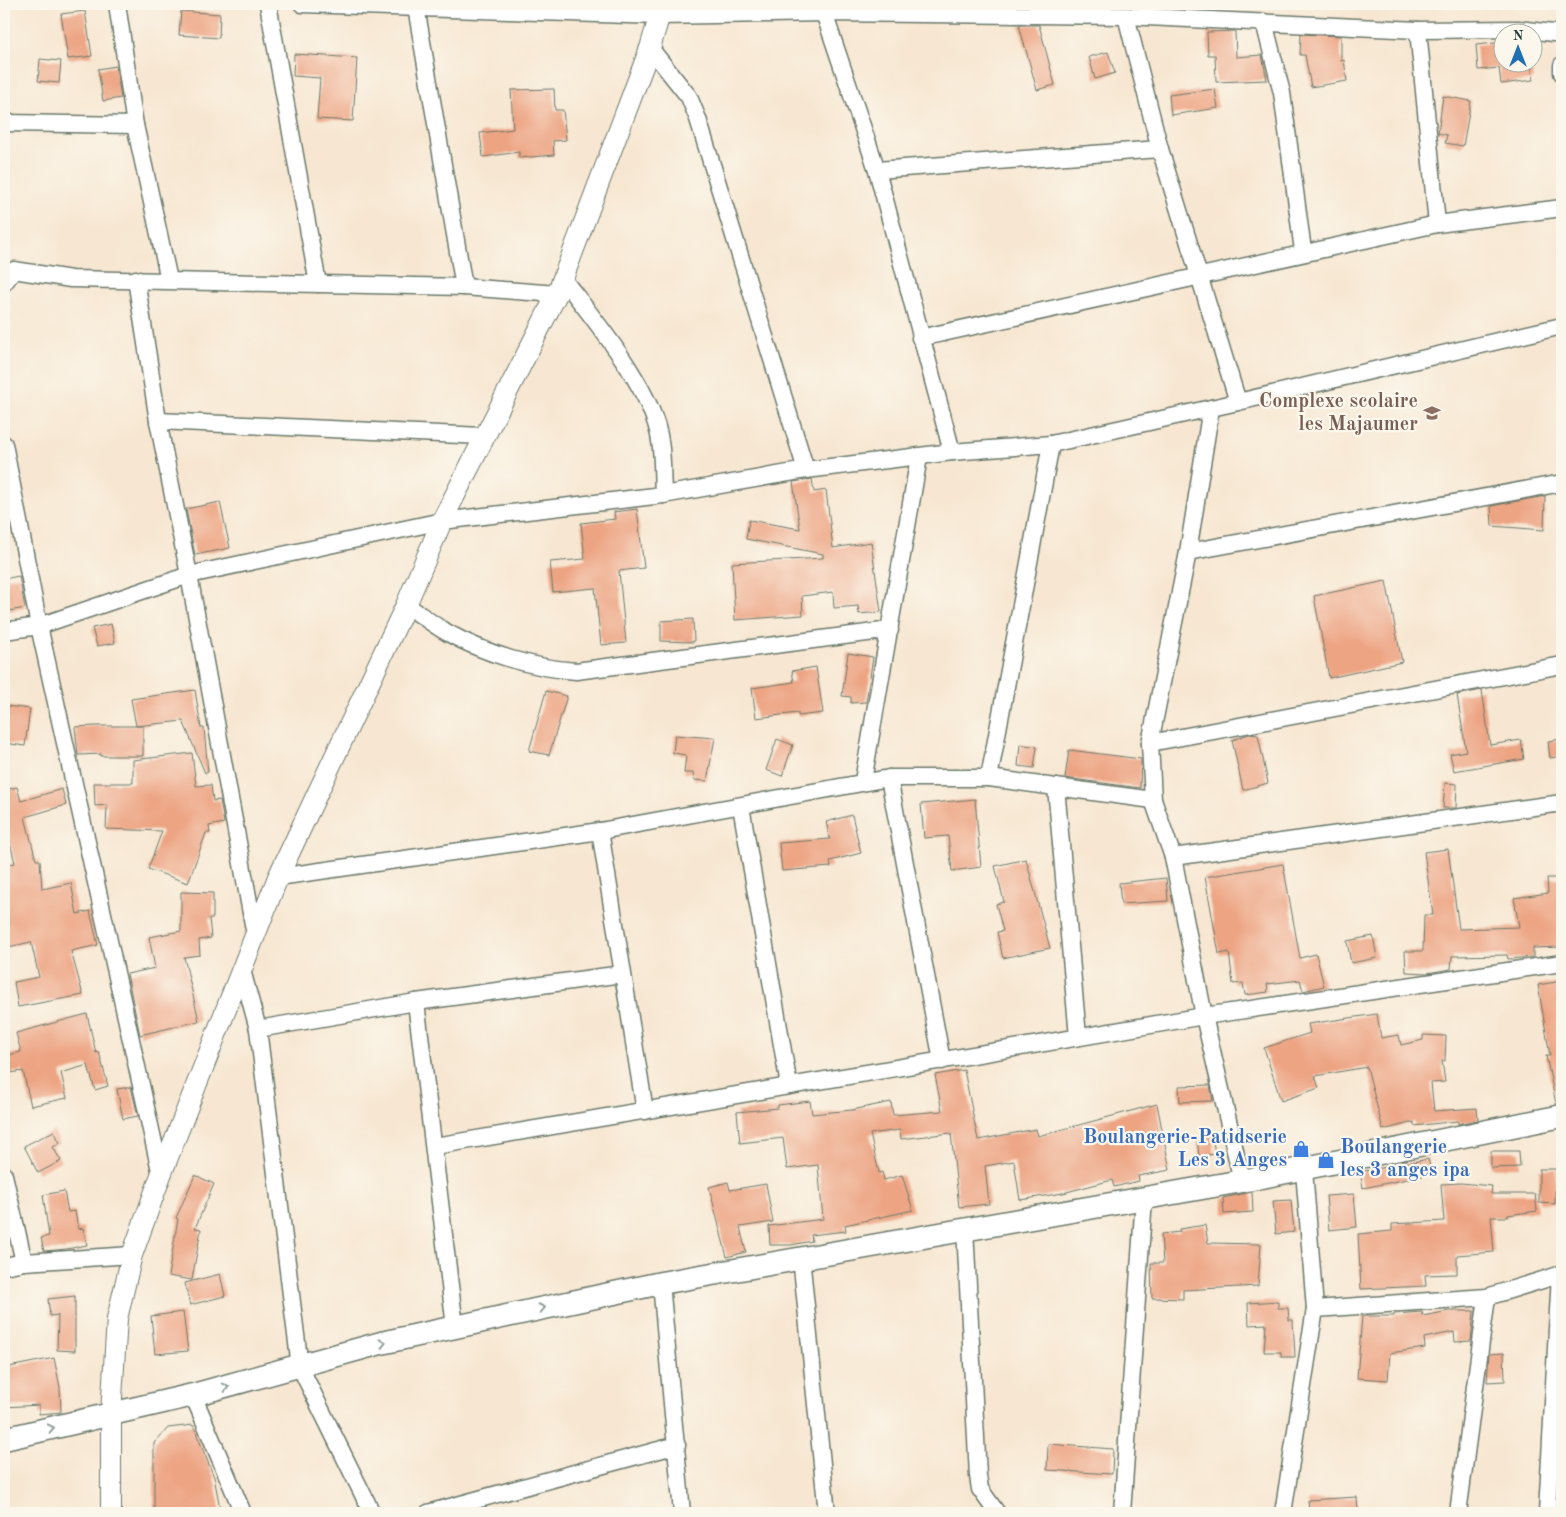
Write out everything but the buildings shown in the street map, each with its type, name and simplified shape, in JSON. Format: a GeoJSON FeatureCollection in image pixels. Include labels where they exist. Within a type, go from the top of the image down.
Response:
{"type":"FeatureCollection","features":[{"type":"Feature","properties":{"kind":"main road"},"geometry":{"type":"LineString","coordinates":[[4,1439],[110,1413],[193,1396],[381,1343],[661,1283],[1304,1170],[1562,1116]]}},
{"type":"Feature","properties":{"kind":"street"},"geometry":{"type":"LineString","coordinates":[[117,4],[136,125],[169,280]]}},
{"type":"Feature","properties":{"kind":"street"},"geometry":{"type":"LineString","coordinates":[[268,4],[318,284]]}},
{"type":"Feature","properties":{"kind":"street"},"geometry":{"type":"LineString","coordinates":[[302,4],[1126,16],[1418,30],[1518,29],[1562,34]]}},
{"type":"Feature","properties":{"kind":"street"},"geometry":{"type":"LineString","coordinates":[[416,6],[464,287]]}},
{"type":"Feature","properties":{"kind":"street"},"geometry":{"type":"LineString","coordinates":[[111,1513],[110,1413],[117,1319],[132,1255],[161,1175],[278,877],[355,709],[406,605],[442,521],[483,436],[560,287],[650,48],[661,10]]}},
{"type":"Feature","properties":{"kind":"street"},"geometry":{"type":"LineString","coordinates":[[824,13],[877,170],[920,338],[952,452]]}},
{"type":"Feature","properties":{"kind":"street"},"geometry":{"type":"LineString","coordinates":[[1126,16],[1160,149],[1238,402]]}},
{"type":"Feature","properties":{"kind":"street"},"geometry":{"type":"LineString","coordinates":[[1264,22],[1282,93],[1303,251]]}},
{"type":"Feature","properties":{"kind":"street"},"geometry":{"type":"LineString","coordinates":[[1418,30],[1437,224]]}},
{"type":"Feature","properties":{"kind":"street"},"geometry":{"type":"LineString","coordinates":[[650,48],[689,97],[698,119],[806,470]]}},
{"type":"Feature","properties":{"kind":"street"},"geometry":{"type":"LineString","coordinates":[[1562,65],[1562,73]]}},
{"type":"Feature","properties":{"kind":"street"},"geometry":{"type":"LineString","coordinates":[[4,123],[136,125]]}},
{"type":"Feature","properties":{"kind":"street"},"geometry":{"type":"LineString","coordinates":[[877,170],[1160,149]]}},
{"type":"Feature","properties":{"kind":"street"},"geometry":{"type":"LineString","coordinates":[[920,338],[1200,278],[1303,251],[1437,224],[1562,208]]}},
{"type":"Feature","properties":{"kind":"street"},"geometry":{"type":"LineString","coordinates":[[4,283],[9,267],[71,279],[464,287],[560,287],[622,360],[648,403],[660,440],[663,495]]}},
{"type":"Feature","properties":{"kind":"street"},"geometry":{"type":"LineString","coordinates":[[136,280],[158,421],[190,575],[255,935]]}},
{"type":"Feature","properties":{"kind":"street"},"geometry":{"type":"LineString","coordinates":[[4,631],[39,626],[190,575],[442,521],[663,495],[806,470],[952,452],[1052,444],[1562,326]]}},
{"type":"Feature","properties":{"kind":"street"},"geometry":{"type":"LineString","coordinates":[[1211,408],[1188,552],[1150,743],[1153,800],[1173,857],[1204,1016],[1242,1181]]}},
{"type":"Feature","properties":{"kind":"street"},"geometry":{"type":"LineString","coordinates":[[158,421],[483,436]]}},
{"type":"Feature","properties":{"kind":"street"},"geometry":{"type":"LineString","coordinates":[[4,444],[39,626],[161,1175]]}},
{"type":"Feature","properties":{"kind":"street"},"geometry":{"type":"LineString","coordinates":[[989,778],[1052,444]]}},
{"type":"Feature","properties":{"kind":"street"},"geometry":{"type":"LineString","coordinates":[[863,781],[918,457]]}},
{"type":"Feature","properties":{"kind":"street"},"geometry":{"type":"LineString","coordinates":[[1188,552],[1562,482]]}},
{"type":"Feature","properties":{"kind":"street"},"geometry":{"type":"LineString","coordinates":[[406,605],[448,633],[486,649],[531,665],[576,671],[890,630]]}},
{"type":"Feature","properties":{"kind":"street"},"geometry":{"type":"LineString","coordinates":[[1150,743],[1562,665]]}},
{"type":"Feature","properties":{"kind":"street"},"geometry":{"type":"LineString","coordinates":[[889,778],[942,1061]]}},
{"type":"Feature","properties":{"kind":"street"},"geometry":{"type":"LineString","coordinates":[[278,877],[600,831],[742,806],[863,781],[889,778],[989,778],[1153,800]]}},
{"type":"Feature","properties":{"kind":"street"},"geometry":{"type":"LineString","coordinates":[[1056,787],[1078,1037]]}},
{"type":"Feature","properties":{"kind":"street"},"geometry":{"type":"LineString","coordinates":[[1173,857],[1562,803]]}},
{"type":"Feature","properties":{"kind":"street"},"geometry":{"type":"LineString","coordinates":[[742,806],[789,1086]]}},
{"type":"Feature","properties":{"kind":"street"},"geometry":{"type":"LineString","coordinates":[[600,831],[645,1110]]}},
{"type":"Feature","properties":{"kind":"street"},"geometry":{"type":"LineString","coordinates":[[435,1146],[1204,1016],[1562,963]]}},
{"type":"Feature","properties":{"kind":"street"},"geometry":{"type":"LineString","coordinates":[[242,970],[258,1029],[300,1367],[372,1513]]}},
{"type":"Feature","properties":{"kind":"street"},"geometry":{"type":"LineString","coordinates":[[258,1029],[416,1002],[622,974]]}},
{"type":"Feature","properties":{"kind":"street"},"geometry":{"type":"LineString","coordinates":[[416,1002],[435,1146],[455,1327]]}},
{"type":"Feature","properties":{"kind":"street"},"geometry":{"type":"LineString","coordinates":[[1283,1513],[1315,1309],[1304,1170]]}},
{"type":"Feature","properties":{"kind":"street"},"geometry":{"type":"LineString","coordinates":[[4,1175],[24,1262]]}},
{"type":"Feature","properties":{"kind":"street"},"geometry":{"type":"LineString","coordinates":[[1122,1513],[1144,1198]]}},
{"type":"Feature","properties":{"kind":"street"},"geometry":{"type":"LineString","coordinates":[[965,1229],[978,1476],[980,1489],[997,1513]]}},
{"type":"Feature","properties":{"kind":"street"},"geometry":{"type":"LineString","coordinates":[[4,1266],[24,1262],[132,1255]]}},
{"type":"Feature","properties":{"kind":"street"},"geometry":{"type":"LineString","coordinates":[[801,1257],[827,1513]]}},
{"type":"Feature","properties":{"kind":"street"},"geometry":{"type":"LineString","coordinates":[[1315,1309],[1487,1297],[1561,1274],[1547,1513]]}},
{"type":"Feature","properties":{"kind":"street"},"geometry":{"type":"LineString","coordinates":[[661,1283],[682,1513]]}},
{"type":"Feature","properties":{"kind":"street"},"geometry":{"type":"LineString","coordinates":[[1458,1513],[1487,1297]]}},
{"type":"Feature","properties":{"kind":"street"},"geometry":{"type":"LineString","coordinates":[[193,1396],[243,1513]]}},
{"type":"Feature","properties":{"kind":"street"},"geometry":{"type":"LineString","coordinates":[[428,1513],[677,1445]]}},
{"type":"Feature","properties":{"kind":"place","name":"Complexe scolaire les Majaumer"},"geometry":{"type":"Point","coordinates":[1432,413]}},
{"type":"Feature","properties":{"kind":"place","name":"Boulangerie-Patidserie Les 3 Anges"},"geometry":{"type":"Point","coordinates":[1301,1149]}},
{"type":"Feature","properties":{"kind":"place","name":"Boulangerie les 3 anges ipa"},"geometry":{"type":"Point","coordinates":[1326,1160]}}]}
